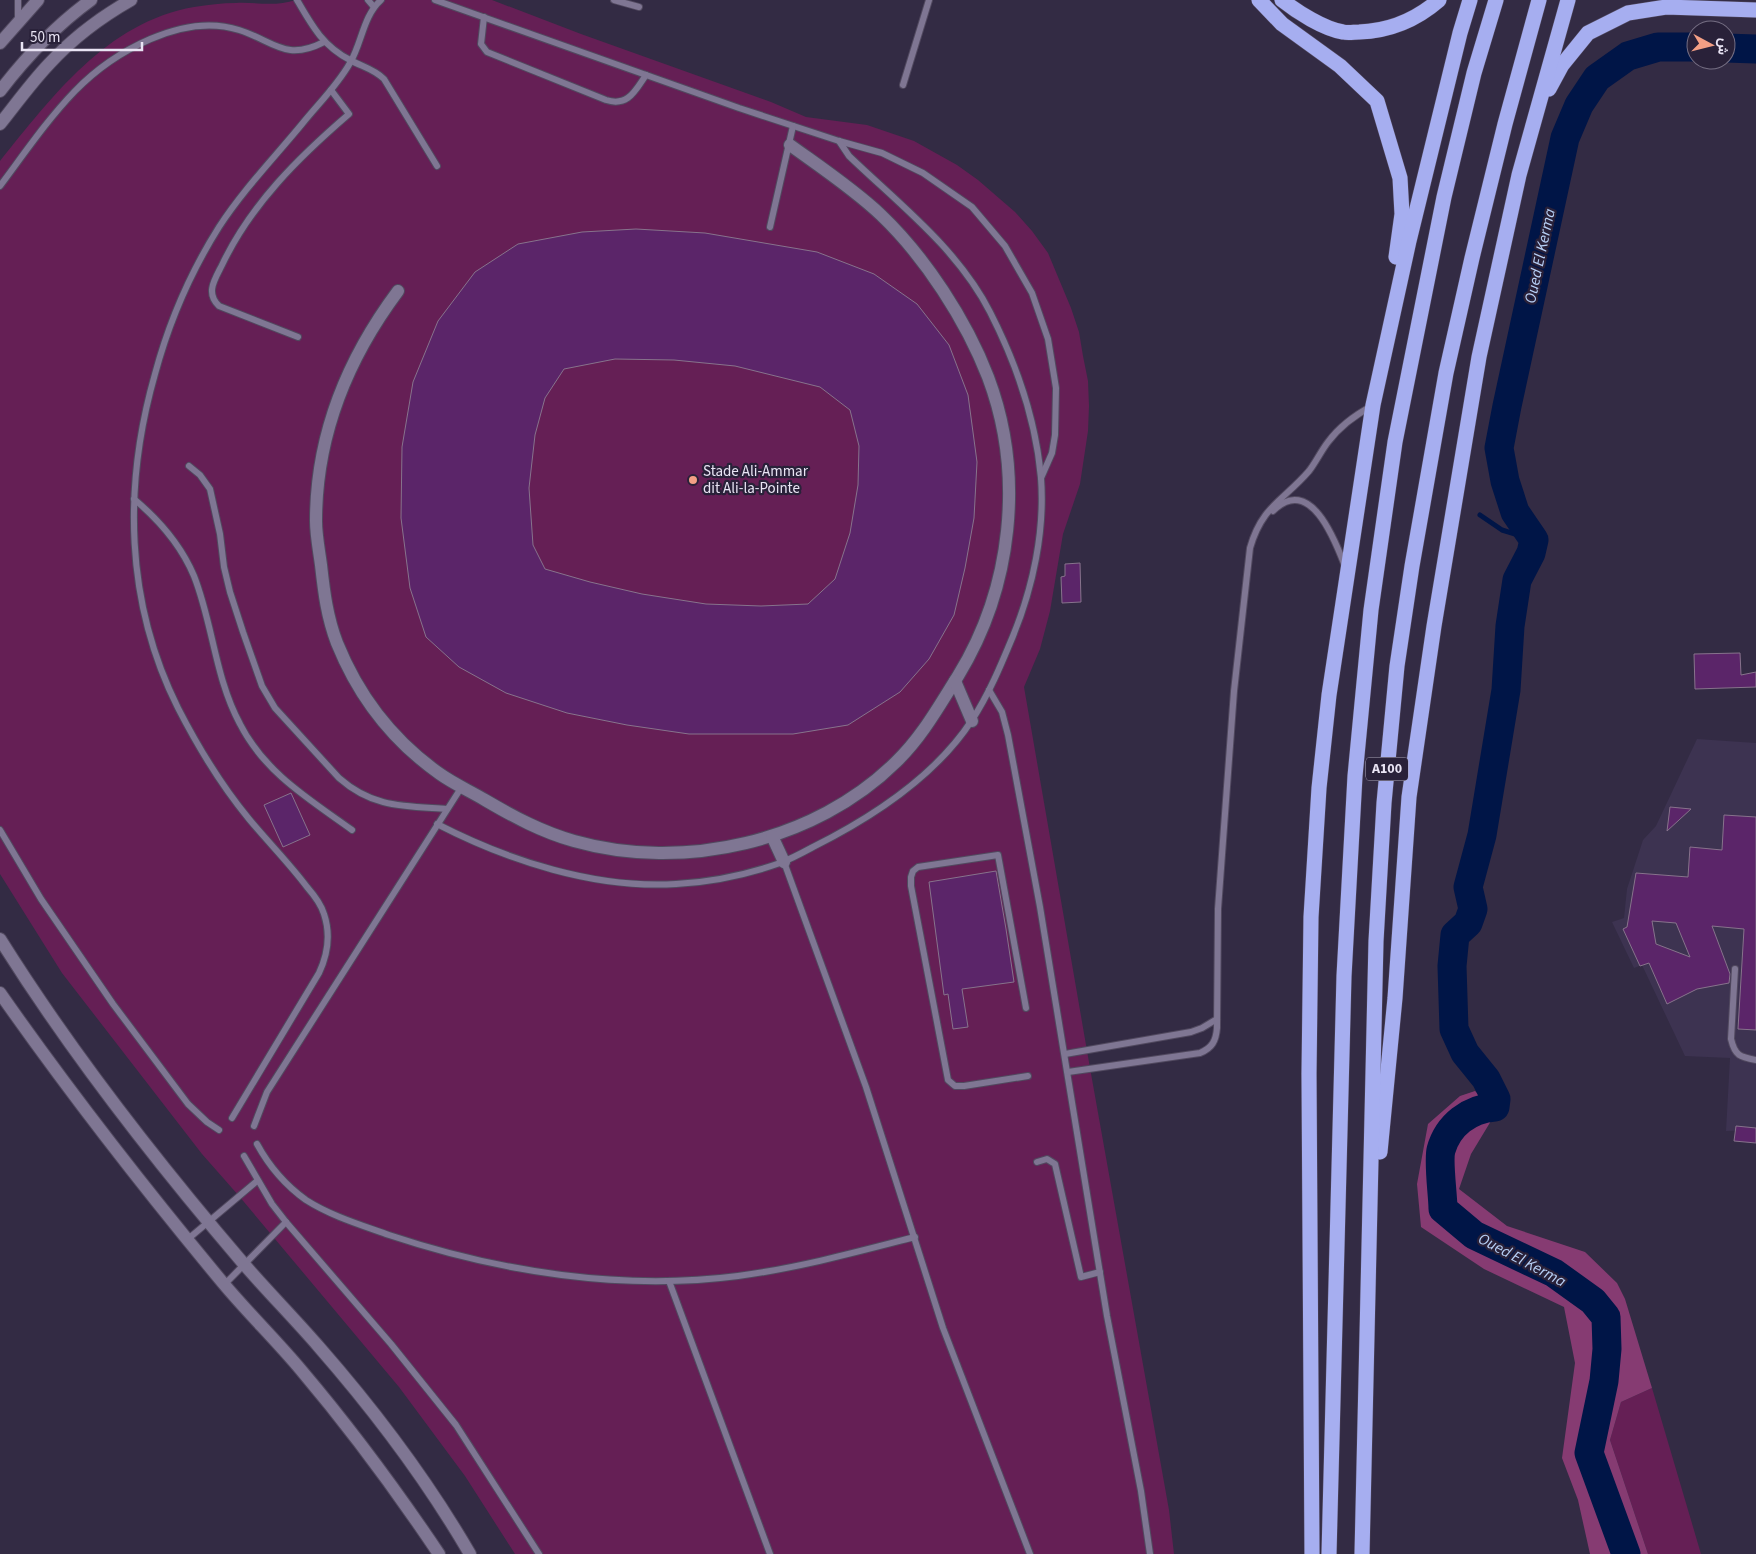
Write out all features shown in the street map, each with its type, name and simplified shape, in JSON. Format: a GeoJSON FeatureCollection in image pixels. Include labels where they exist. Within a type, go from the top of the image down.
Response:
{"type":"FeatureCollection","features":[{"type":"Feature","properties":{"kind":"highway"},"geometry":{"type":"LineString","coordinates":[[1259,0],[1282,24],[1340,66],[1377,101],[1396,162],[1400,178],[1402,214],[1396,258],[1373,376],[1373,405]]}},
{"type":"Feature","properties":{"kind":"highway"},"geometry":{"type":"LineString","coordinates":[[1282,0],[1315,22],[1343,32],[1367,31],[1394,26],[1416,17],[1439,0]]}},
{"type":"Feature","properties":{"kind":"highway"},"geometry":{"type":"LineString","coordinates":[[1312,1554],[1309,1074],[1311,917],[1319,788],[1329,695],[1373,405],[1409,241],[1460,33],[1470,0]]}},
{"type":"Feature","properties":{"kind":"highway","name":"A100"},"geometry":{"type":"LineString","coordinates":[[1329,1554],[1344,976],[1355,776],[1371,610],[1396,442],[1444,197],[1474,73],[1496,0]]}},
{"type":"Feature","properties":{"kind":"highway","name":"A100"},"geometry":{"type":"LineString","coordinates":[[1362,1554],[1376,941],[1384,803],[1397,666],[1412,566],[1446,373],[1503,133],[1539,0]]}},
{"type":"Feature","properties":{"kind":"highway"},"geometry":{"type":"LineString","coordinates":[[1370,1228],[1384,1114],[1395,998],[1409,797],[1434,626],[1479,356],[1519,175],[1568,0]]}},
{"type":"Feature","properties":{"kind":"highway"},"geometry":{"type":"LineString","coordinates":[[1519,175],[1541,105],[1562,65],[1588,33],[1628,13],[1666,7],[1756,10]]}},
{"type":"Feature","properties":{"kind":"street"},"geometry":{"type":"LineString","coordinates":[[0,43],[38,0]]}},
{"type":"Feature","properties":{"kind":"street"},"geometry":{"type":"LineString","coordinates":[[0,91],[43,40],[59,25],[92,0]]}},
{"type":"Feature","properties":{"kind":"street"},"geometry":{"type":"LineString","coordinates":[[0,124],[49,64],[66,47],[103,18],[131,0]]}},
{"type":"Feature","properties":{"kind":"street"},"geometry":{"type":"LineString","coordinates":[[398,291],[379,316],[348,372],[328,431],[317,493],[316,525],[326,606],[333,632],[343,657],[370,704],[406,746],[423,761],[461,788],[528,824],[577,842],[603,848],[653,853],[677,853],[724,847],[772,836],[818,817],[840,805],[879,777],[896,762],[922,732],[939,707],[977,640],[988,616],[998,581],[1006,537],[1009,482],[1002,428],[996,401],[987,375],[954,310],[922,262],[880,214],[790,145]]}},
{"type":"Feature","properties":{"kind":"street"},"geometry":{"type":"LineString","coordinates":[[954,681],[972,721]]}},
{"type":"Feature","properties":{"kind":"street"},"geometry":{"type":"LineString","coordinates":[[772,836],[784,862]]}},
{"type":"Feature","properties":{"kind":"street"},"geometry":{"type":"LineString","coordinates":[[0,939],[89,1071],[208,1221],[318,1346],[380,1421],[436,1500],[470,1554]]}},
{"type":"Feature","properties":{"kind":"street"},"geometry":{"type":"LineString","coordinates":[[0,993],[126,1164],[224,1285],[300,1368],[340,1417],[379,1467],[439,1554]]}},
{"type":"Feature","properties":{"kind":"lane"},"geometry":{"type":"LineString","coordinates":[[18,0],[18,23]]}},
{"type":"Feature","properties":{"kind":"lane"},"geometry":{"type":"LineString","coordinates":[[298,0],[324,42],[351,61],[373,70],[384,79],[437,166]]}},
{"type":"Feature","properties":{"kind":"lane"},"geometry":{"type":"LineString","coordinates":[[368,0],[374,7]]}},
{"type":"Feature","properties":{"kind":"lane"},"geometry":{"type":"LineString","coordinates":[[232,1118],[319,973],[327,952],[328,931],[324,911],[319,902],[288,862],[230,795],[194,739],[162,672],[145,616],[136,558],[134,499],[136,461],[145,409],[162,346],[189,280],[219,227],[236,202],[332,90],[351,61],[369,14],[381,0]]}},
{"type":"Feature","properties":{"kind":"lane"},"geometry":{"type":"LineString","coordinates":[[435,0],[794,126],[882,153],[923,173],[972,207],[1005,246],[1032,293],[1048,339],[1056,388],[1055,435],[1052,453],[1041,478]]}},
{"type":"Feature","properties":{"kind":"lane"},"geometry":{"type":"LineString","coordinates":[[614,0],[638,7]]}},
{"type":"Feature","properties":{"kind":"lane"},"geometry":{"type":"LineString","coordinates":[[903,85],[929,0]]}},
{"type":"Feature","properties":{"kind":"lane"},"geometry":{"type":"LineString","coordinates":[[484,18],[481,44],[487,52],[606,100],[621,102],[628,98],[646,75]]}},
{"type":"Feature","properties":{"kind":"lane"},"geometry":{"type":"LineString","coordinates":[[0,186],[60,107],[76,90],[112,61],[161,34],[189,27],[222,27],[239,30],[278,47],[294,51],[311,49],[324,42]]}},
{"type":"Feature","properties":{"kind":"lane"},"geometry":{"type":"LineString","coordinates":[[298,337],[219,306],[212,297],[211,287],[235,240],[256,208],[291,167],[349,114],[332,90]]}},
{"type":"Feature","properties":{"kind":"lane"},"geometry":{"type":"LineString","coordinates":[[770,227],[794,126]]}},
{"type":"Feature","properties":{"kind":"lane"},"geometry":{"type":"LineString","coordinates":[[437,824],[482,845],[512,856],[577,875],[625,883],[651,885],[702,882],[751,873],[784,862],[846,831],[902,792],[924,774],[972,721],[989,690],[1020,620],[1029,591],[1041,516],[1041,478],[1037,448],[1026,401],[1016,372],[990,312],[973,282],[948,250],[849,156],[839,141]]}},
{"type":"Feature","properties":{"kind":"lane"},"geometry":{"type":"LineString","coordinates":[[1068,1072],[1200,1052],[1207,1050],[1213,1044],[1216,1037],[1217,1019],[1218,909],[1234,692],[1250,548],[1258,526],[1270,508],[1293,488],[1310,469],[1337,431],[1360,412],[1373,405]]}},
{"type":"Feature","properties":{"kind":"lane"},"geometry":{"type":"LineString","coordinates":[[189,466],[200,475],[210,489],[230,592],[262,686],[275,708],[339,778],[363,796],[387,804],[447,809]]}},
{"type":"Feature","properties":{"kind":"lane"},"geometry":{"type":"LineString","coordinates":[[134,499],[159,522],[190,568],[202,602],[226,690],[236,716],[249,741],[283,780],[352,830]]}},
{"type":"Feature","properties":{"kind":"lane"},"geometry":{"type":"LineString","coordinates":[[1258,526],[1279,505],[1294,500],[1306,503],[1317,512],[1332,533],[1348,571]]}},
{"type":"Feature","properties":{"kind":"lane"},"geometry":{"type":"LineString","coordinates":[[989,690],[1002,712],[1008,735],[1040,907],[1100,1272],[1141,1491],[1150,1554]]}},
{"type":"Feature","properties":{"kind":"lane"},"geometry":{"type":"LineString","coordinates":[[254,1126],[267,1092],[461,788]]}},
{"type":"Feature","properties":{"kind":"lane"},"geometry":{"type":"LineString","coordinates":[[0,830],[41,899],[112,1004],[188,1104],[207,1122],[219,1130]]}},
{"type":"Feature","properties":{"kind":"lane"},"geometry":{"type":"LineString","coordinates":[[1026,1008],[998,855],[918,867],[913,871],[910,878],[911,886],[948,1080],[955,1086],[964,1086],[1028,1076]]}},
{"type":"Feature","properties":{"kind":"lane"},"geometry":{"type":"LineString","coordinates":[[784,862],[866,1087],[943,1328],[1030,1554]]}},
{"type":"Feature","properties":{"kind":"lane"},"geometry":{"type":"LineString","coordinates":[[1735,968],[1731,1039],[1733,1049],[1736,1054],[1744,1058],[1756,1060]]}},
{"type":"Feature","properties":{"kind":"lane"},"geometry":{"type":"LineString","coordinates":[[1065,1054],[1191,1032],[1217,1019]]}},
{"type":"Feature","properties":{"kind":"lane"},"geometry":{"type":"LineString","coordinates":[[257,1144],[273,1169],[293,1190],[307,1200],[338,1216],[410,1242],[485,1262],[550,1273],[608,1280],[669,1281],[737,1276],[822,1261],[915,1238]]}},
{"type":"Feature","properties":{"kind":"lane"},"geometry":{"type":"LineString","coordinates":[[244,1156],[257,1181],[286,1222],[456,1425],[539,1554]]}},
{"type":"Feature","properties":{"kind":"lane"},"geometry":{"type":"LineString","coordinates":[[1037,1162],[1046,1159],[1055,1164],[1082,1277],[1100,1272]]}},
{"type":"Feature","properties":{"kind":"lane"},"geometry":{"type":"LineString","coordinates":[[188,1239],[257,1181]]}},
{"type":"Feature","properties":{"kind":"lane"},"geometry":{"type":"LineString","coordinates":[[224,1285],[286,1222]]}},
{"type":"Feature","properties":{"kind":"lane"},"geometry":{"type":"LineString","coordinates":[[669,1281],[770,1554]]}},
{"type":"Feature","properties":{"kind":"shaded area"},"geometry":{"type":"Polygon","coordinates":[[[296,0],[492,0],[771,102],[806,117],[867,125],[914,141],[957,165],[978,180],[1015,212],[1048,253],[1079,332],[1088,381],[1088,431],[1080,484],[1063,534],[1050,611],[1040,649],[1024,687],[1169,1510],[1174,1554],[515,1554],[465,1476],[399,1387],[202,1154],[62,973],[0,874],[0,161],[61,88],[108,45],[134,28],[163,15],[194,7],[231,3],[281,3],[296,0]]]}},
{"type":"Feature","properties":{"kind":"shaded area"},"geometry":{"type":"Polygon","coordinates":[[[1697,739],[1756,743],[1756,1130],[1726,1131],[1730,1058],[1685,1056],[1642,965],[1634,968],[1612,922],[1624,918],[1627,889],[1643,840],[1656,826],[1697,739]]]}},
{"type":"Feature","properties":{"kind":"shaded area"},"geometry":{"type":"Polygon","coordinates":[[[1475,1091],[1497,1111],[1471,1154],[1459,1189],[1507,1226],[1585,1252],[1617,1283],[1625,1299],[1652,1388],[1621,1402],[1610,1440],[1648,1554],[1590,1554],[1578,1500],[1562,1458],[1575,1363],[1564,1307],[1484,1269],[1421,1227],[1417,1184],[1428,1124],[1460,1096],[1475,1091]]]}},
{"type":"Feature","properties":{"kind":"shaded area"},"geometry":{"type":"Polygon","coordinates":[[[1652,1388],[1701,1554],[1648,1554],[1610,1440],[1621,1402],[1652,1388]]]}},
{"type":"Feature","properties":{"kind":"building"},"geometry":{"type":"Polygon","coordinates":[[[636,229],[705,233],[817,252],[874,274],[917,304],[949,345],[968,395],[977,462],[974,518],[954,615],[929,659],[900,692],[848,725],[793,734],[689,734],[627,725],[567,713],[506,693],[459,667],[426,637],[410,588],[401,518],[402,447],[413,382],[438,321],[475,272],[518,244],[582,232],[636,229]],[[615,359],[564,369],[545,398],[535,435],[529,488],[533,545],[545,569],[642,594],[706,604],[761,606],[808,604],[835,579],[850,533],[858,485],[859,446],[850,410],[820,387],[735,366],[674,360],[615,359]]]}},
{"type":"Feature","properties":{"kind":"building"},"geometry":{"type":"Polygon","coordinates":[[[1080,563],[1081,602],[1062,603],[1061,577],[1065,576],[1065,564],[1080,563]]]}},
{"type":"Feature","properties":{"kind":"building"},"geometry":{"type":"Polygon","coordinates":[[[1740,653],[1741,675],[1756,672],[1756,687],[1695,689],[1694,654],[1740,653]]]}},
{"type":"Feature","properties":{"kind":"building"},"geometry":{"type":"Polygon","coordinates":[[[291,793],[310,835],[283,847],[264,805],[291,793]]]}},
{"type":"Feature","properties":{"kind":"building"},"geometry":{"type":"Polygon","coordinates":[[[1670,807],[1691,809],[1667,831],[1670,807]]]}},
{"type":"Feature","properties":{"kind":"building"},"geometry":{"type":"Polygon","coordinates":[[[1724,815],[1756,817],[1756,1030],[1738,1029],[1744,929],[1712,926],[1730,974],[1729,983],[1697,989],[1667,1004],[1649,963],[1640,966],[1623,929],[1627,927],[1636,873],[1688,877],[1690,847],[1722,850],[1724,815]],[[1652,921],[1656,944],[1690,957],[1676,923],[1652,921]]]}},
{"type":"Feature","properties":{"kind":"building"},"geometry":{"type":"Polygon","coordinates":[[[996,871],[1014,982],[962,989],[968,1027],[953,1029],[948,994],[944,995],[929,882],[996,871]]]}},
{"type":"Feature","properties":{"kind":"building"},"geometry":{"type":"Polygon","coordinates":[[[1736,1126],[1756,1128],[1756,1143],[1734,1141],[1736,1126]]]}},
{"type":"Feature","properties":{"kind":"waterway"},"geometry":{"type":"LineString","coordinates":[[1626,1554],[1589,1453],[1604,1381],[1607,1349],[1606,1317],[1593,1301],[1554,1273],[1474,1235],[1443,1209],[1440,1155],[1444,1141],[1454,1126],[1468,1115],[1486,1108],[1495,1107],[1496,1099],[1486,1079],[1465,1053],[1454,1029],[1452,966],[1455,935],[1468,923],[1473,909],[1468,887],[1482,835],[1506,690],[1510,626],[1517,580],[1531,553],[1534,540],[1515,512],[1505,481],[1499,448],[1565,138],[1579,105],[1597,78],[1628,56],[1658,47],[1686,47]]}},
{"type":"Feature","properties":{"kind":"waterway","name":"Oued El Kerma"},"geometry":{"type":"LineString","coordinates":[[1736,48],[1756,49]]}},
{"type":"Feature","properties":{"kind":"waterway"},"geometry":{"type":"LineString","coordinates":[[1480,515],[1502,530],[1534,540]]}},
{"type":"Feature","properties":{"kind":"place","name":"Stade Ali-Ammar dit Ali-la-Pointe"},"geometry":{"type":"Point","coordinates":[693,480]}}]}
